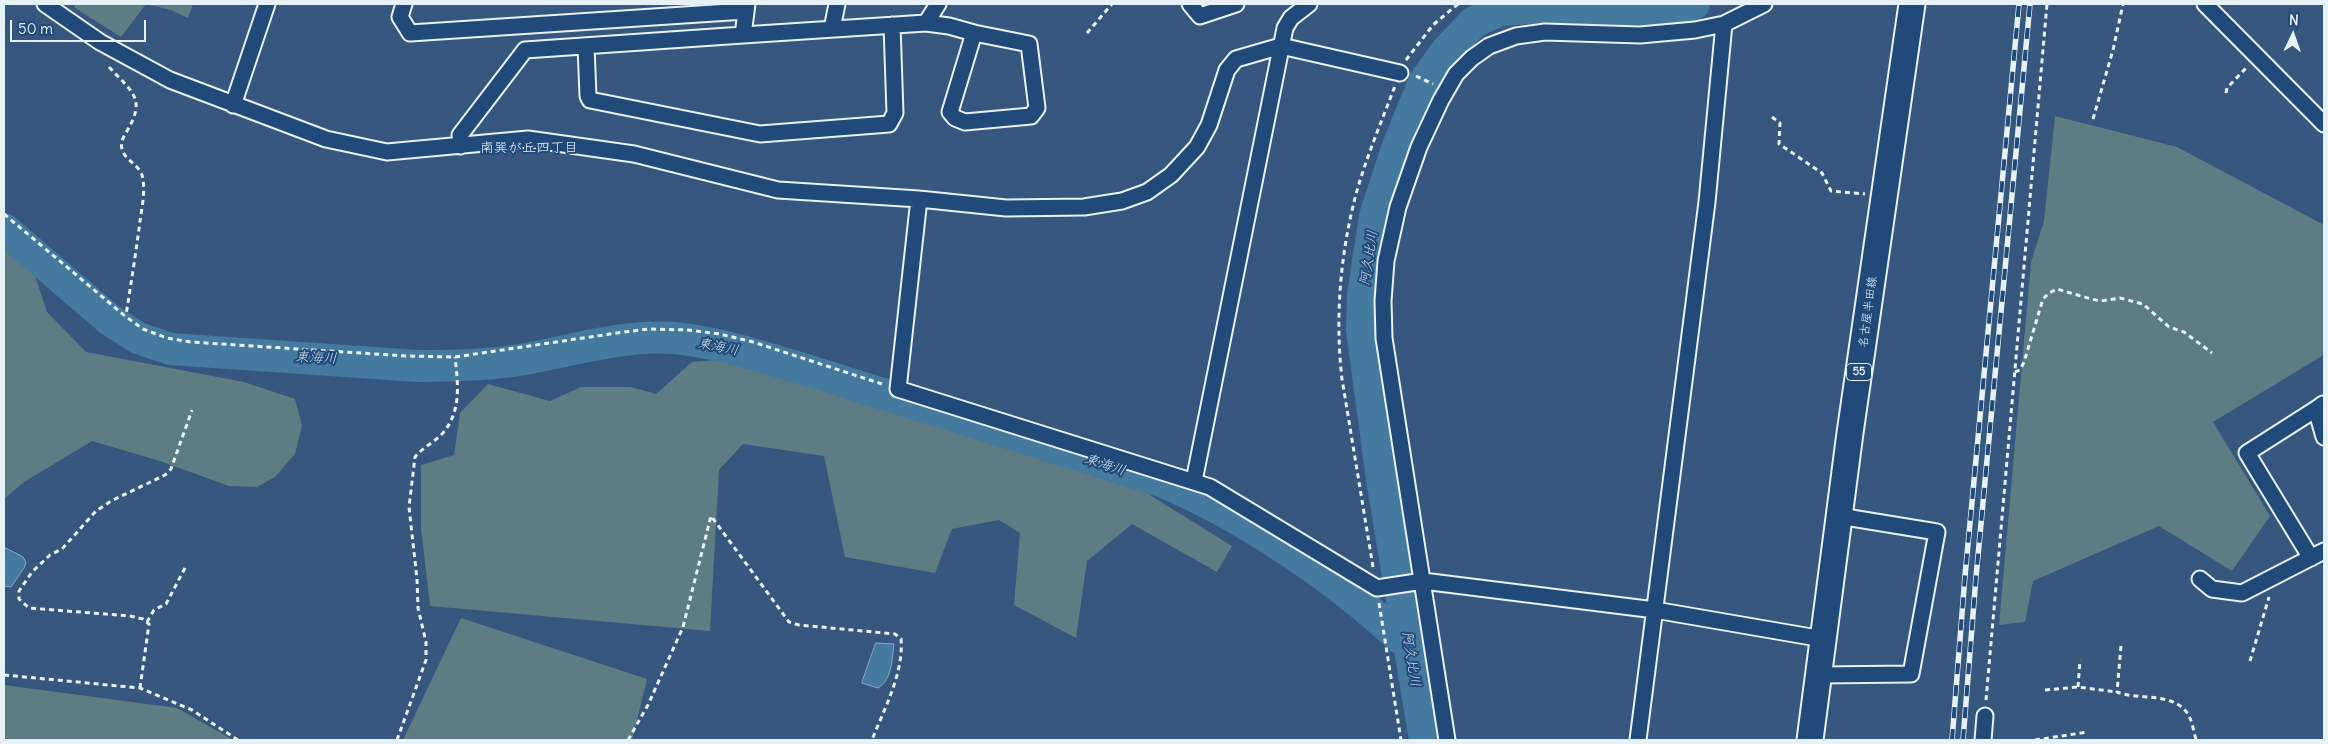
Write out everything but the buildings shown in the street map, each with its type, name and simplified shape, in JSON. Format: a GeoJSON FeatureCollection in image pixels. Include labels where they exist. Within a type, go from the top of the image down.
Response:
{"type":"FeatureCollection","features":[{"type":"Feature","properties":{"kind":"main road","name":"名古屋半田線"},"geometry":{"type":"LineString","coordinates":[[1810,740],[1839,516],[1912,4]]}},
{"type":"Feature","properties":{"kind":"street"},"geometry":{"type":"LineString","coordinates":[[45,4],[107,46],[170,80],[326,139],[388,152],[528,139],[634,154],[778,190],[919,199],[1006,208],[1084,207],[1122,200],[1146,192],[1171,175],[1197,147],[1209,125],[1227,70],[1236,59],[1282,46],[1404,73]]}},
{"type":"Feature","properties":{"kind":"street"},"geometry":{"type":"LineString","coordinates":[[233,105],[267,4]]}},
{"type":"Feature","properties":{"kind":"street"},"geometry":{"type":"LineString","coordinates":[[404,4],[400,17],[410,33],[746,7],[743,35]]}},
{"type":"Feature","properties":{"kind":"street"},"geometry":{"type":"LineString","coordinates":[[832,29],[837,4]]}},
{"type":"Feature","properties":{"kind":"street"},"geometry":{"type":"LineString","coordinates":[[926,23],[938,4]]}},
{"type":"Feature","properties":{"kind":"street"},"geometry":{"type":"LineString","coordinates":[[1190,4],[1200,16],[1236,4]]}},
{"type":"Feature","properties":{"kind":"street"},"geometry":{"type":"LineString","coordinates":[[1194,481],[1285,28],[1291,18],[1309,4]]}},
{"type":"Feature","properties":{"kind":"street"},"geometry":{"type":"LineString","coordinates":[[1447,740],[1384,338],[1383,301],[1386,262],[1398,206],[1418,147],[1456,74],[1472,58],[1489,46],[1516,36],[1545,32],[1640,35],[1695,30],[1724,24],[1764,4]]}},
{"type":"Feature","properties":{"kind":"street"},"geometry":{"type":"LineString","coordinates":[[2205,4],[2324,124]]}},
{"type":"Feature","properties":{"kind":"street"},"geometry":{"type":"LineString","coordinates":[[461,146],[460,135],[525,50],[926,23],[949,26],[1029,44],[1037,108],[1032,116],[965,122],[955,118],[950,112],[974,33]]}},
{"type":"Feature","properties":{"kind":"street"},"geometry":{"type":"LineString","coordinates":[[1638,740],[1707,202],[1724,24]]}},
{"type":"Feature","properties":{"kind":"street"},"geometry":{"type":"LineString","coordinates":[[586,46],[588,96],[590,100],[760,134],[889,124],[892,122],[895,113],[892,25]]}},
{"type":"Feature","properties":{"kind":"street"},"geometry":{"type":"LineString","coordinates":[[919,199],[898,389],[1210,487],[1377,588],[1423,581],[1655,610],[1823,639]]}},
{"type":"Feature","properties":{"kind":"street"},"geometry":{"type":"LineString","coordinates":[[2200,579],[2212,589],[2242,593],[2318,554],[2247,453],[2320,406],[2324,437]]}},
{"type":"Feature","properties":{"kind":"street"},"geometry":{"type":"LineString","coordinates":[[1818,675],[1910,674],[1937,532],[1839,516]]}},
{"type":"Feature","properties":{"kind":"street"},"geometry":{"type":"LineString","coordinates":[[1983,740],[1985,716]]}},
{"type":"Feature","properties":{"kind":"path"},"geometry":{"type":"LineString","coordinates":[[1087,33],[1112,4]]}},
{"type":"Feature","properties":{"kind":"path"},"geometry":{"type":"LineString","coordinates":[[1985,716],[2047,4]]}},
{"type":"Feature","properties":{"kind":"path"},"geometry":{"type":"LineString","coordinates":[[2093,120],[2113,50],[2123,4]]}},
{"type":"Feature","properties":{"kind":"path"},"geometry":{"type":"LineString","coordinates":[[107,46],[103,54],[106,63],[134,95],[137,103],[134,120],[122,138],[122,148],[125,156],[140,169],[143,179],[140,226],[125,316]]}},
{"type":"Feature","properties":{"kind":"path"},"geometry":{"type":"LineString","coordinates":[[2226,93],[2226,88],[2257,56]]}},
{"type":"Feature","properties":{"kind":"path"},"geometry":{"type":"LineString","coordinates":[[1404,73],[1447,90]]}},
{"type":"Feature","properties":{"kind":"path"},"geometry":{"type":"LineString","coordinates":[[1772,117],[1780,123],[1780,144],[1822,173],[1832,191],[1884,196]]}},
{"type":"Feature","properties":{"kind":"path"},"geometry":{"type":"LineString","coordinates":[[4,214],[125,316],[143,329],[167,338],[191,342],[406,356],[455,357],[649,329],[688,330],[720,334],[754,342],[898,389]]}},
{"type":"Feature","properties":{"kind":"path"},"geometry":{"type":"LineString","coordinates":[[2015,372],[2020,370],[2024,362],[2043,299],[2048,293],[2058,289],[2101,301],[2120,298],[2143,304],[2169,327],[2184,332],[2212,353]]}},
{"type":"Feature","properties":{"kind":"path"},"geometry":{"type":"LineString","coordinates":[[397,740],[426,660],[426,642],[418,608],[417,579],[409,507],[415,458],[420,451],[443,433],[455,412],[458,400],[455,357]]}},
{"type":"Feature","properties":{"kind":"path"},"geometry":{"type":"LineString","coordinates":[[140,688],[149,624],[147,622],[130,616],[29,608],[19,599],[19,591],[32,572],[62,548],[96,511],[111,501],[165,475],[171,469],[192,410]]}},
{"type":"Feature","properties":{"kind":"path"},"geometry":{"type":"LineString","coordinates":[[628,740],[659,681],[683,627],[711,516],[789,622],[799,625],[896,634],[901,639],[902,650],[896,675],[872,740]]}},
{"type":"Feature","properties":{"kind":"path"},"geometry":{"type":"LineString","coordinates":[[147,622],[154,610],[166,604],[186,568]]}},
{"type":"Feature","properties":{"kind":"path"},"geometry":{"type":"LineString","coordinates":[[2250,661],[2269,595],[2282,588],[2268,580]]}},
{"type":"Feature","properties":{"kind":"path"},"geometry":{"type":"LineString","coordinates":[[1380,610],[1401,740]]}},
{"type":"Feature","properties":{"kind":"path"},"geometry":{"type":"LineString","coordinates":[[2117,692],[2121,646]]}},
{"type":"Feature","properties":{"kind":"path"},"geometry":{"type":"LineString","coordinates":[[2078,687],[2080,660]]}},
{"type":"Feature","properties":{"kind":"path"},"geometry":{"type":"LineString","coordinates":[[4,675],[140,688],[192,710],[238,740]]}},
{"type":"Feature","properties":{"kind":"path"},"geometry":{"type":"LineString","coordinates":[[2045,690],[2078,687],[2117,692],[2127,696],[2163,699],[2178,704],[2189,715],[2196,740]]}},
{"type":"Feature","properties":{"kind":"path"},"geometry":{"type":"LineString","coordinates":[[2035,740],[2088,732]]}},
{"type":"Feature","properties":{"kind":"green space"},"geometry":{"type":"Polygon","coordinates":[[[74,4],[146,4],[121,37],[75,8],[74,4]]]}},
{"type":"Feature","properties":{"kind":"green space"},"geometry":{"type":"Polygon","coordinates":[[[146,4],[193,4],[188,18],[171,10],[146,4]]]}},
{"type":"Feature","properties":{"kind":"green space"},"geometry":{"type":"Polygon","coordinates":[[[2055,116],[2177,147],[2324,225],[2324,343],[2322,356],[2213,422],[2270,516],[2232,571],[2159,526],[2033,581],[2025,622],[1999,625],[2031,262],[2044,221],[2055,116]]]}},
{"type":"Feature","properties":{"kind":"green space"},"geometry":{"type":"Polygon","coordinates":[[[4,214],[28,255],[47,312],[86,352],[244,382],[295,399],[302,426],[295,454],[275,477],[257,487],[229,486],[160,461],[92,441],[24,482],[4,499],[4,214]]]}},
{"type":"Feature","properties":{"kind":"green space"},"geometry":{"type":"Polygon","coordinates":[[[738,358],[1124,479],[1232,546],[1217,572],[1132,524],[1087,561],[1076,638],[1014,605],[1020,533],[999,520],[952,529],[935,573],[845,557],[824,456],[743,444],[719,470],[710,631],[430,606],[421,528],[421,465],[454,455],[460,413],[488,384],[550,401],[581,387],[631,387],[656,394],[692,362],[738,358]]]}},
{"type":"Feature","properties":{"kind":"green space"},"geometry":{"type":"Polygon","coordinates":[[[461,618],[647,679],[632,740],[403,740],[461,618]]]}},
{"type":"Feature","properties":{"kind":"green space"},"geometry":{"type":"Polygon","coordinates":[[[4,685],[177,708],[233,740],[4,740],[4,685]]]}},
{"type":"Feature","properties":{"kind":"water"},"geometry":{"type":"Polygon","coordinates":[[[4,547],[23,557],[26,562],[11,587],[4,586],[4,547]]]}},
{"type":"Feature","properties":{"kind":"water"},"geometry":{"type":"Polygon","coordinates":[[[876,643],[894,644],[889,675],[878,688],[862,683],[876,643]]]}},
{"type":"Feature","properties":{"kind":"waterway","name":"阿久比川"},"geometry":{"type":"LineString","coordinates":[[1425,740],[1382,479],[1362,330],[1363,295],[1375,216],[1398,146],[1424,82],[1447,50],[1474,22],[1500,10],[1541,7],[1665,10],[1694,4]]}},
{"type":"Feature","properties":{"kind":"waterway","name":"東海川"},"geometry":{"type":"LineString","coordinates":[[4,229],[110,320],[138,338],[171,349],[418,366],[442,366],[513,361],[613,341],[674,338],[738,350],[800,368],[1164,482],[1226,513],[1288,551],[1348,593],[1400,638],[1408,642]]}},
{"type":"Feature","properties":{"kind":"railway"},"geometry":{"type":"LineString","coordinates":[[1952,740],[1965,576],[2019,4]]}},
{"type":"Feature","properties":{"kind":"railway"},"geometry":{"type":"LineString","coordinates":[[1963,740],[1976,577],[2030,4]]}},
{"type":"Feature","properties":{"kind":"district","name":"南巽が丘四丁目"},"geometry":{"type":"Point","coordinates":[529,148]}}]}
